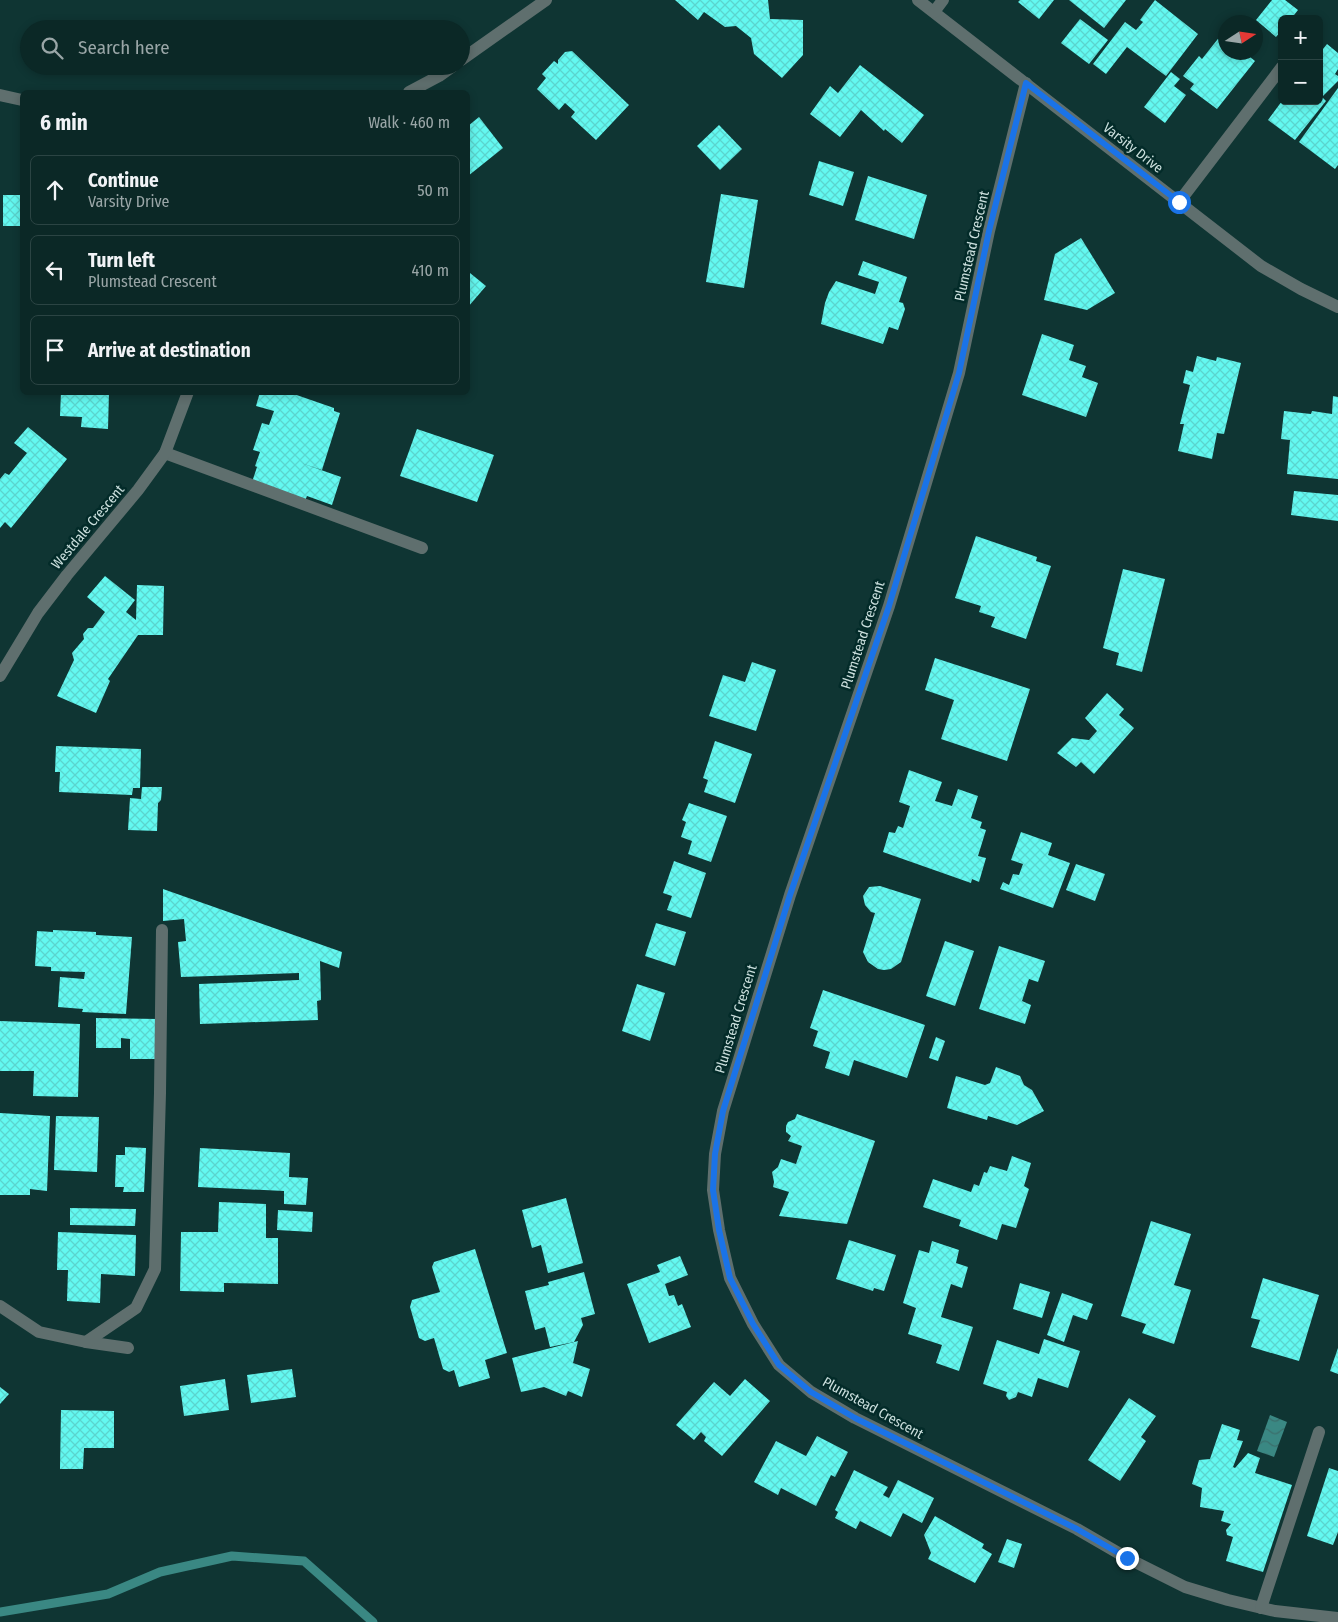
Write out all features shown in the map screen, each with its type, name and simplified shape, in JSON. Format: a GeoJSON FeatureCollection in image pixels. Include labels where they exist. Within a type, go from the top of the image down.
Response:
{"type":"FeatureCollection","features":[{"type":"Feature","properties":{"kind":"street"},"geometry":{"type":"LineString","coordinates":[[470,54],[546,0]]}},
{"type":"Feature","properties":{"kind":"street","name":"Varsity Drive"},"geometry":{"type":"LineString","coordinates":[[918,0],[1261,266],[1301,290],[1338,307]]}},
{"type":"Feature","properties":{"kind":"street"},"geometry":{"type":"LineString","coordinates":[[934,12],[943,0]]}},
{"type":"Feature","properties":{"kind":"street"},"geometry":{"type":"LineString","coordinates":[[1179,202],[1278,72]]}},
{"type":"Feature","properties":{"kind":"street"},"geometry":{"type":"LineString","coordinates":[[413,90],[440,75]]}},
{"type":"Feature","properties":{"kind":"street","name":"Plumstead Crescent"},"geometry":{"type":"LineString","coordinates":[[1026,83],[989,231],[959,373],[889,606],[790,895],[723,1111],[715,1154],[713,1190],[717,1222],[730,1278],[753,1324],[779,1365],[811,1392],[855,1418],[1077,1529],[1127,1558],[1185,1587],[1261,1608],[1338,1618]]}},
{"type":"Feature","properties":{"kind":"street"},"geometry":{"type":"LineString","coordinates":[[0,95],[20,100]]}},
{"type":"Feature","properties":{"kind":"street","name":"Westdale Crescent"},"geometry":{"type":"LineString","coordinates":[[0,676],[38,613],[166,453],[187,395]]}},
{"type":"Feature","properties":{"kind":"street"},"geometry":{"type":"LineString","coordinates":[[166,453],[422,548]]}},
{"type":"Feature","properties":{"kind":"street"},"geometry":{"type":"LineString","coordinates":[[86,1342],[136,1308],[155,1269],[162,930]]}},
{"type":"Feature","properties":{"kind":"street"},"geometry":{"type":"LineString","coordinates":[[0,1306],[39,1332],[86,1342],[128,1348]]}},
{"type":"Feature","properties":{"kind":"street"},"geometry":{"type":"LineString","coordinates":[[1261,1608],[1319,1432]]}},
{"type":"Feature","properties":{"kind":"water"},"geometry":{"type":"Polygon","coordinates":[[[1270,1415],[1287,1422],[1274,1457],[1257,1451],[1270,1415]]]}},
{"type":"Feature","properties":{"kind":"building"},"geometry":{"type":"Polygon","coordinates":[[[675,0],[768,0],[770,19],[803,20],[803,55],[782,78],[754,54],[751,38],[736,26],[725,27],[704,12],[698,20],[675,0]]]}},
{"type":"Feature","properties":{"kind":"building"},"geometry":{"type":"Polygon","coordinates":[[[1020,0],[1054,0],[1039,19],[1018,2],[1020,0]]]}},
{"type":"Feature","properties":{"kind":"building"},"geometry":{"type":"Polygon","coordinates":[[[1069,0],[1126,0],[1104,28],[1069,0]]]}},
{"type":"Feature","properties":{"kind":"building"},"geometry":{"type":"Polygon","coordinates":[[[1155,0],[1198,34],[1166,76],[1127,47],[1106,74],[1093,64],[1125,22],[1136,30],[1143,22],[1140,20],[1155,0]]]}},
{"type":"Feature","properties":{"kind":"building"},"geometry":{"type":"Polygon","coordinates":[[[1272,0],[1285,0],[1298,10],[1294,15],[1278,15],[1278,35],[1276,37],[1263,26],[1263,15],[1260,15],[1272,0]]]}},
{"type":"Feature","properties":{"kind":"building"},"geometry":{"type":"Polygon","coordinates":[[[1080,19],[1108,40],[1089,64],[1061,43],[1080,19]]]}},
{"type":"Feature","properties":{"kind":"building"},"geometry":{"type":"Polygon","coordinates":[[[1218,39],[1218,60],[1255,61],[1217,109],[1190,89],[1194,84],[1183,76],[1199,56],[1202,59],[1218,39]]]}},
{"type":"Feature","properties":{"kind":"building"},"geometry":{"type":"Polygon","coordinates":[[[1327,44],[1338,53],[1338,69],[1335,74],[1338,76],[1338,81],[1323,96],[1323,60],[1323,49],[1327,44]]]}},
{"type":"Feature","properties":{"kind":"building"},"geometry":{"type":"Polygon","coordinates":[[[572,51],[629,105],[596,140],[571,117],[575,112],[565,103],[559,110],[537,89],[546,78],[542,74],[554,61],[558,64],[558,60],[565,52],[572,51]]]}},
{"type":"Feature","properties":{"kind":"building"},"geometry":{"type":"Polygon","coordinates":[[[860,65],[924,115],[902,143],[885,129],[884,131],[861,110],[840,137],[810,114],[830,86],[838,93],[860,65]]]}},
{"type":"Feature","properties":{"kind":"building"},"geometry":{"type":"Polygon","coordinates":[[[1171,72],[1180,79],[1174,86],[1186,95],[1165,123],[1144,107],[1171,72]]]}},
{"type":"Feature","properties":{"kind":"building"},"geometry":{"type":"Polygon","coordinates":[[[1338,88],[1338,165],[1335,169],[1299,142],[1338,88]]]}},
{"type":"Feature","properties":{"kind":"building"},"geometry":{"type":"Polygon","coordinates":[[[1279,105],[1323,105],[1295,140],[1268,120],[1279,105]]]}},
{"type":"Feature","properties":{"kind":"building"},"geometry":{"type":"Polygon","coordinates":[[[479,117],[503,148],[470,174],[470,124],[479,117]]]}},
{"type":"Feature","properties":{"kind":"building"},"geometry":{"type":"Polygon","coordinates":[[[719,125],[742,149],[720,170],[697,146],[719,125]]]}},
{"type":"Feature","properties":{"kind":"building"},"geometry":{"type":"Polygon","coordinates":[[[819,161],[854,172],[843,206],[809,195],[819,161]]]}},
{"type":"Feature","properties":{"kind":"building"},"geometry":{"type":"Polygon","coordinates":[[[868,176],[927,195],[914,239],[855,220],[868,176]]]}},
{"type":"Feature","properties":{"kind":"building"},"geometry":{"type":"Polygon","coordinates":[[[721,194],[758,200],[744,288],[706,282],[721,194]]]}},
{"type":"Feature","properties":{"kind":"building"},"geometry":{"type":"Polygon","coordinates":[[[3,195],[20,195],[20,226],[3,226],[3,195]]]}},
{"type":"Feature","properties":{"kind":"building"},"geometry":{"type":"Polygon","coordinates":[[[1081,238],[1115,293],[1087,310],[1044,300],[1055,254],[1081,238]]]}},
{"type":"Feature","properties":{"kind":"building"},"geometry":{"type":"Polygon","coordinates":[[[863,261],[907,277],[899,302],[903,303],[905,309],[898,330],[889,327],[883,344],[821,324],[825,303],[836,281],[875,294],[879,282],[858,275],[863,261]]]}},
{"type":"Feature","properties":{"kind":"building"},"geometry":{"type":"Polygon","coordinates":[[[470,273],[486,286],[470,305],[470,273]]]}},
{"type":"Feature","properties":{"kind":"building"},"geometry":{"type":"Polygon","coordinates":[[[1042,334],[1074,345],[1069,360],[1086,366],[1082,377],[1098,383],[1086,417],[1022,395],[1042,334]]]}},
{"type":"Feature","properties":{"kind":"building"},"geometry":{"type":"Polygon","coordinates":[[[1197,356],[1216,361],[1217,357],[1241,363],[1224,434],[1217,433],[1212,459],[1178,451],[1184,424],[1180,424],[1190,385],[1183,383],[1186,370],[1193,372],[1197,356]]]}},
{"type":"Feature","properties":{"kind":"building"},"geometry":{"type":"Polygon","coordinates":[[[61,395],[109,395],[108,429],[81,427],[82,417],[60,416],[61,395]]]}},
{"type":"Feature","properties":{"kind":"building"},"geometry":{"type":"Polygon","coordinates":[[[259,395],[297,395],[334,408],[334,411],[340,413],[322,470],[301,463],[341,477],[332,505],[307,496],[305,501],[252,482],[260,452],[253,450],[262,423],[269,425],[274,411],[256,406],[259,395]]]}},
{"type":"Feature","properties":{"kind":"building"},"geometry":{"type":"Polygon","coordinates":[[[1333,396],[1338,397],[1338,479],[1287,474],[1290,440],[1281,439],[1284,411],[1311,414],[1312,411],[1332,414],[1333,396]]]}},
{"type":"Feature","properties":{"kind":"building"},"geometry":{"type":"Polygon","coordinates":[[[28,427],[67,459],[11,528],[5,522],[0,528],[0,479],[5,473],[9,475],[27,453],[14,443],[28,427]]]}},
{"type":"Feature","properties":{"kind":"building"},"geometry":{"type":"Polygon","coordinates":[[[417,429],[494,455],[477,502],[400,476],[417,429]]]}},
{"type":"Feature","properties":{"kind":"building"},"geometry":{"type":"Polygon","coordinates":[[[1294,491],[1338,495],[1338,521],[1291,515],[1294,491]]]}},
{"type":"Feature","properties":{"kind":"building"},"geometry":{"type":"Polygon","coordinates":[[[976,536],[1037,557],[1036,561],[1051,566],[1026,639],[991,627],[995,617],[979,612],[981,606],[955,598],[976,536]]]}},
{"type":"Feature","properties":{"kind":"building"},"geometry":{"type":"Polygon","coordinates":[[[1123,569],[1165,579],[1142,672],[1116,665],[1119,653],[1103,648],[1123,569]]]}},
{"type":"Feature","properties":{"kind":"building"},"geometry":{"type":"Polygon","coordinates":[[[105,576],[135,600],[126,612],[136,620],[137,585],[164,586],[163,635],[138,635],[108,679],[110,681],[96,713],[57,696],[74,660],[72,653],[84,639],[83,634],[88,628],[93,628],[105,612],[87,597],[105,576]]]}},
{"type":"Feature","properties":{"kind":"building"},"geometry":{"type":"Polygon","coordinates":[[[935,658],[1030,689],[1007,761],[941,739],[954,700],[925,690],[935,658]]]}},
{"type":"Feature","properties":{"kind":"building"},"geometry":{"type":"Polygon","coordinates":[[[752,662],[776,670],[756,731],[709,716],[723,675],[745,682],[752,662]]]}},
{"type":"Feature","properties":{"kind":"building"},"geometry":{"type":"Polygon","coordinates":[[[1107,693],[1124,709],[1119,715],[1134,728],[1094,774],[1081,762],[1076,767],[1057,753],[1072,738],[1089,740],[1097,731],[1085,718],[1107,693]]]}},
{"type":"Feature","properties":{"kind":"building"},"geometry":{"type":"Polygon","coordinates":[[[715,741],[752,754],[735,803],[704,792],[708,780],[703,778],[715,741]]]}},
{"type":"Feature","properties":{"kind":"building"},"geometry":{"type":"Polygon","coordinates":[[[56,746],[141,749],[140,788],[133,788],[132,795],[59,792],[60,772],[55,772],[56,746]]]}},
{"type":"Feature","properties":{"kind":"building"},"geometry":{"type":"Polygon","coordinates":[[[909,770],[942,782],[935,801],[952,806],[958,789],[978,796],[971,818],[982,822],[980,828],[986,830],[978,856],[986,858],[979,882],[972,879],[971,883],[883,852],[889,832],[895,833],[898,826],[903,828],[910,806],[899,802],[909,770]]]}},
{"type":"Feature","properties":{"kind":"building"},"geometry":{"type":"Polygon","coordinates":[[[142,787],[162,787],[161,800],[158,803],[157,831],[128,830],[130,798],[141,799],[142,787]]]}},
{"type":"Feature","properties":{"kind":"building"},"geometry":{"type":"Polygon","coordinates":[[[689,803],[727,816],[711,862],[688,854],[692,841],[681,837],[686,822],[682,820],[689,803]]]}},
{"type":"Feature","properties":{"kind":"building"},"geometry":{"type":"Polygon","coordinates":[[[1021,832],[1052,843],[1048,855],[1070,863],[1053,908],[1000,889],[1003,882],[1009,885],[1013,874],[1019,875],[1023,864],[1011,860],[1021,832]]]}},
{"type":"Feature","properties":{"kind":"building"},"geometry":{"type":"Polygon","coordinates":[[[674,861],[706,873],[691,918],[667,910],[672,896],[663,893],[674,861]]]}},
{"type":"Feature","properties":{"kind":"building"},"geometry":{"type":"Polygon","coordinates":[[[1076,864],[1105,874],[1095,901],[1066,890],[1076,864]]]}},
{"type":"Feature","properties":{"kind":"building"},"geometry":{"type":"Polygon","coordinates":[[[880,886],[921,899],[901,962],[891,969],[884,970],[878,969],[868,962],[863,952],[875,913],[871,912],[865,905],[863,896],[869,887],[880,886]]]}},
{"type":"Feature","properties":{"kind":"building"},"geometry":{"type":"Polygon","coordinates":[[[163,889],[342,952],[339,968],[320,961],[321,1000],[317,1001],[318,1020],[200,1024],[199,984],[299,980],[299,973],[181,977],[178,942],[186,941],[184,919],[163,921],[163,889]]]}},
{"type":"Feature","properties":{"kind":"building"},"geometry":{"type":"Polygon","coordinates":[[[656,923],[686,932],[675,966],[645,956],[656,923]]]}},
{"type":"Feature","properties":{"kind":"building"},"geometry":{"type":"Polygon","coordinates":[[[53,930],[96,932],[96,935],[132,937],[126,1014],[82,1012],[83,1009],[58,1007],[60,977],[84,979],[85,972],[51,971],[51,967],[35,966],[37,931],[53,932],[53,930]]]}},
{"type":"Feature","properties":{"kind":"building"},"geometry":{"type":"Polygon","coordinates":[[[945,941],[974,951],[955,1006],[926,996],[945,941]]]}},
{"type":"Feature","properties":{"kind":"building"},"geometry":{"type":"Polygon","coordinates":[[[999,946],[1045,961],[1038,982],[1029,979],[1022,1001],[1031,1005],[1025,1024],[979,1009],[999,946]]]}},
{"type":"Feature","properties":{"kind":"building"},"geometry":{"type":"Polygon","coordinates":[[[637,984],[665,993],[650,1041],[622,1031],[637,984]]]}},
{"type":"Feature","properties":{"kind":"building"},"geometry":{"type":"Polygon","coordinates":[[[823,990],[925,1025],[907,1078],[854,1060],[849,1076],[825,1068],[830,1052],[813,1046],[818,1031],[810,1028],[823,990]]]}},
{"type":"Feature","properties":{"kind":"building"},"geometry":{"type":"Polygon","coordinates":[[[96,1018],[158,1019],[158,1059],[130,1059],[130,1039],[121,1038],[121,1048],[96,1048],[96,1018]]]}},
{"type":"Feature","properties":{"kind":"building"},"geometry":{"type":"Polygon","coordinates":[[[0,1021],[80,1024],[78,1097],[33,1096],[34,1071],[0,1071],[0,1021]]]}},
{"type":"Feature","properties":{"kind":"building"},"geometry":{"type":"Polygon","coordinates":[[[936,1037],[945,1041],[938,1061],[929,1058],[936,1037]]]}},
{"type":"Feature","properties":{"kind":"building"},"geometry":{"type":"Polygon","coordinates":[[[996,1067],[1020,1076],[1024,1085],[1032,1090],[1044,1111],[1017,1125],[988,1116],[987,1120],[947,1108],[956,1076],[985,1085],[990,1083],[996,1067]]]}},
{"type":"Feature","properties":{"kind":"building"},"geometry":{"type":"Polygon","coordinates":[[[0,1113],[50,1116],[47,1191],[30,1189],[30,1195],[0,1195],[0,1113]]]}},
{"type":"Feature","properties":{"kind":"building"},"geometry":{"type":"Polygon","coordinates":[[[797,1114],[875,1141],[847,1224],[779,1216],[789,1192],[773,1187],[772,1172],[778,1167],[781,1159],[796,1164],[802,1146],[788,1141],[791,1136],[786,1132],[786,1126],[788,1122],[795,1119],[797,1114]]]}},
{"type":"Feature","properties":{"kind":"building"},"geometry":{"type":"Polygon","coordinates":[[[56,1116],[99,1117],[97,1172],[54,1170],[56,1116]]]}},
{"type":"Feature","properties":{"kind":"building"},"geometry":{"type":"Polygon","coordinates":[[[125,1147],[146,1148],[144,1192],[123,1192],[124,1187],[115,1187],[116,1155],[125,1155],[125,1147]]]}},
{"type":"Feature","properties":{"kind":"building"},"geometry":{"type":"Polygon","coordinates":[[[200,1148],[290,1153],[289,1177],[308,1178],[306,1205],[284,1204],[284,1191],[198,1187],[200,1148]]]}},
{"type":"Feature","properties":{"kind":"building"},"geometry":{"type":"Polygon","coordinates":[[[1012,1156],[1031,1163],[1024,1186],[1029,1189],[1016,1228],[1002,1224],[997,1240],[959,1226],[961,1220],[923,1207],[933,1179],[971,1192],[974,1184],[979,1186],[984,1172],[987,1173],[990,1166],[1007,1171],[1012,1156]]]}},
{"type":"Feature","properties":{"kind":"building"},"geometry":{"type":"Polygon","coordinates":[[[566,1198],[583,1263],[548,1273],[541,1245],[532,1248],[522,1210],[566,1198]]]}},
{"type":"Feature","properties":{"kind":"building"},"geometry":{"type":"Polygon","coordinates":[[[219,1202],[266,1204],[266,1238],[278,1238],[278,1284],[224,1283],[224,1292],[180,1291],[181,1232],[218,1232],[219,1202]]]}},
{"type":"Feature","properties":{"kind":"building"},"geometry":{"type":"Polygon","coordinates":[[[70,1208],[136,1209],[135,1226],[70,1225],[70,1208]]]}},
{"type":"Feature","properties":{"kind":"building"},"geometry":{"type":"Polygon","coordinates":[[[278,1210],[313,1212],[312,1232],[277,1230],[278,1210]]]}},
{"type":"Feature","properties":{"kind":"building"},"geometry":{"type":"Polygon","coordinates":[[[1151,1221],[1191,1234],[1174,1285],[1191,1290],[1174,1344],[1142,1333],[1146,1324],[1121,1316],[1151,1221]]]}},
{"type":"Feature","properties":{"kind":"building"},"geometry":{"type":"Polygon","coordinates":[[[58,1232],[136,1235],[135,1276],[101,1274],[100,1303],[67,1301],[68,1270],[57,1270],[58,1232]]]}},
{"type":"Feature","properties":{"kind":"building"},"geometry":{"type":"Polygon","coordinates":[[[849,1240],[896,1255],[884,1291],[874,1288],[873,1291],[836,1279],[849,1240]]]}},
{"type":"Feature","properties":{"kind":"building"},"geometry":{"type":"Polygon","coordinates":[[[932,1241],[959,1250],[956,1263],[968,1267],[962,1288],[951,1284],[941,1317],[973,1327],[959,1371],[936,1363],[942,1345],[908,1334],[916,1308],[903,1303],[919,1250],[929,1253],[932,1241]]]}},
{"type":"Feature","properties":{"kind":"building"},"geometry":{"type":"Polygon","coordinates":[[[475,1249],[507,1353],[485,1360],[490,1378],[459,1387],[454,1370],[449,1372],[443,1369],[434,1338],[425,1341],[419,1338],[410,1307],[412,1300],[440,1292],[432,1267],[434,1262],[475,1249]]]}},
{"type":"Feature","properties":{"kind":"building"},"geometry":{"type":"Polygon","coordinates":[[[680,1256],[688,1275],[665,1284],[669,1296],[674,1295],[678,1306],[682,1304],[691,1327],[649,1343],[627,1284],[660,1272],[657,1265],[680,1256]]]}},
{"type":"Feature","properties":{"kind":"building"},"geometry":{"type":"Polygon","coordinates":[[[584,1272],[595,1314],[581,1318],[583,1325],[574,1342],[550,1347],[545,1327],[535,1330],[525,1291],[549,1285],[548,1282],[584,1272]]]}},
{"type":"Feature","properties":{"kind":"building"},"geometry":{"type":"Polygon","coordinates":[[[1263,1278],[1319,1295],[1299,1361],[1251,1347],[1260,1320],[1251,1318],[1263,1278]]]}},
{"type":"Feature","properties":{"kind":"building"},"geometry":{"type":"Polygon","coordinates":[[[1020,1283],[1050,1292],[1042,1318],[1013,1309],[1020,1283]]]}},
{"type":"Feature","properties":{"kind":"building"},"geometry":{"type":"Polygon","coordinates":[[[1062,1293],[1093,1304],[1087,1320],[1073,1315],[1064,1342],[1047,1335],[1062,1293]]]}},
{"type":"Feature","properties":{"kind":"building"},"geometry":{"type":"Polygon","coordinates":[[[1044,1339],[1080,1351],[1068,1388],[1038,1378],[1032,1397],[1018,1392],[1016,1397],[1009,1400],[1006,1396],[1007,1392],[983,1384],[997,1340],[1039,1354],[1044,1339]]]}},
{"type":"Feature","properties":{"kind":"building"},"geometry":{"type":"Polygon","coordinates":[[[578,1341],[573,1363],[590,1369],[582,1397],[568,1391],[566,1396],[544,1387],[521,1392],[512,1358],[578,1341]]]}},
{"type":"Feature","properties":{"kind":"building"},"geometry":{"type":"Polygon","coordinates":[[[1338,1348],[1338,1374],[1330,1371],[1338,1348]]]}},
{"type":"Feature","properties":{"kind":"building"},"geometry":{"type":"Polygon","coordinates":[[[292,1369],[296,1397],[251,1403],[247,1375],[292,1369]]]}},
{"type":"Feature","properties":{"kind":"building"},"geometry":{"type":"Polygon","coordinates":[[[225,1379],[229,1410],[184,1416],[180,1386],[225,1379]]]}},
{"type":"Feature","properties":{"kind":"building"},"geometry":{"type":"Polygon","coordinates":[[[745,1379],[770,1401],[722,1456],[704,1441],[706,1437],[701,1432],[694,1440],[676,1425],[714,1382],[730,1396],[745,1379]]]}},
{"type":"Feature","properties":{"kind":"building"},"geometry":{"type":"Polygon","coordinates":[[[0,1387],[9,1394],[0,1404],[0,1387]]]}},
{"type":"Feature","properties":{"kind":"building"},"geometry":{"type":"Polygon","coordinates":[[[1129,1398],[1156,1416],[1141,1437],[1146,1441],[1120,1481],[1088,1460],[1129,1398]]]}},
{"type":"Feature","properties":{"kind":"building"},"geometry":{"type":"Polygon","coordinates":[[[61,1410],[114,1411],[114,1448],[84,1448],[83,1469],[60,1469],[61,1410]]]}},
{"type":"Feature","properties":{"kind":"building"},"geometry":{"type":"Polygon","coordinates":[[[1222,1424],[1240,1430],[1237,1440],[1243,1441],[1233,1467],[1235,1468],[1248,1453],[1260,1458],[1255,1473],[1292,1485],[1263,1572],[1226,1561],[1233,1537],[1227,1535],[1226,1530],[1231,1524],[1221,1521],[1224,1511],[1200,1507],[1202,1488],[1192,1484],[1199,1460],[1210,1459],[1222,1424]]]}},
{"type":"Feature","properties":{"kind":"building"},"geometry":{"type":"Polygon","coordinates":[[[817,1436],[848,1452],[835,1477],[831,1475],[816,1506],[781,1488],[778,1495],[754,1482],[776,1441],[806,1456],[817,1436]]]}},
{"type":"Feature","properties":{"kind":"building"},"geometry":{"type":"Polygon","coordinates":[[[1329,1468],[1338,1471],[1338,1532],[1333,1545],[1307,1536],[1329,1468]]]}},
{"type":"Feature","properties":{"kind":"building"},"geometry":{"type":"Polygon","coordinates":[[[854,1470],[888,1487],[883,1495],[889,1498],[898,1480],[934,1498],[922,1523],[903,1513],[891,1537],[860,1521],[856,1529],[835,1518],[838,1512],[835,1510],[854,1470]]]}},
{"type":"Feature","properties":{"kind":"building"},"geometry":{"type":"Polygon","coordinates":[[[935,1516],[984,1544],[982,1548],[992,1554],[975,1583],[928,1559],[931,1553],[924,1535],[935,1516]]]}},
{"type":"Feature","properties":{"kind":"building"},"geometry":{"type":"Polygon","coordinates":[[[1007,1539],[1022,1544],[1014,1568],[998,1562],[1007,1539]]]}},
{"type":"Feature","properties":{"kind":"waterway"},"geometry":{"type":"LineString","coordinates":[[0,1612],[108,1594],[160,1572],[232,1556],[304,1561],[373,1622]]}},
{"type":"Feature","properties":{"kind":"route"},"geometry":{"type":"LineString","coordinates":[[1127,1558],[1077,1529],[855,1418],[811,1392],[779,1365],[753,1324],[730,1278],[719,1230],[713,1190],[715,1154],[723,1111],[790,895],[889,606],[959,373],[989,231],[1026,83],[1179,202]]}}]}
